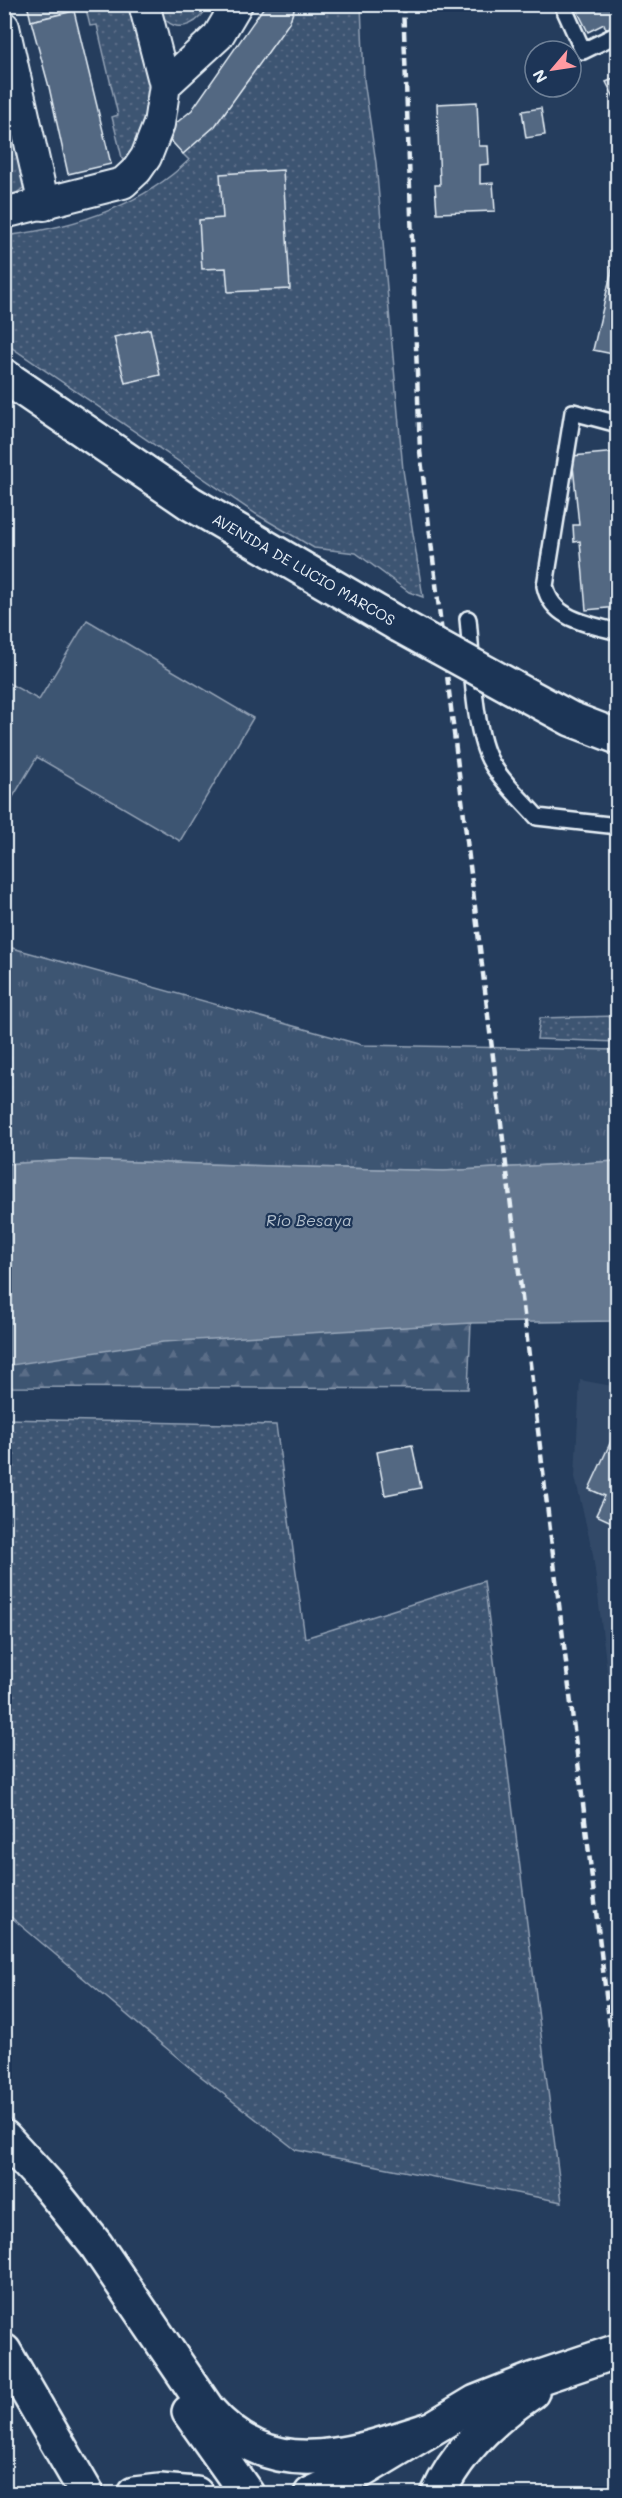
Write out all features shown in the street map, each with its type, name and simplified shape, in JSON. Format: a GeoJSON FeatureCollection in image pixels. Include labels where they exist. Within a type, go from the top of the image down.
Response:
{"type":"FeatureCollection","features":[{"type":"Feature","properties":{"kind":"main road","name":"AVENIDA DE LUCIO MARCOS"},"geometry":{"type":"LineString","coordinates":[[4,376],[190,502],[399,625],[571,719],[618,736]]}},
{"type":"Feature","properties":{"kind":"main road"},"geometry":{"type":"LineString","coordinates":[[4,2139],[47,2184],[96,2245],[208,2410],[230,2432],[264,2451],[284,2456],[306,2457],[374,2446],[427,2430]]}},
{"type":"Feature","properties":{"kind":"main road"},"geometry":{"type":"LineString","coordinates":[[4,2139],[76,2238],[139,2331],[191,2416],[247,2493]]}},
{"type":"Feature","properties":{"kind":"main road"},"geometry":{"type":"LineString","coordinates":[[4,2350],[87,2493]]}},
{"type":"Feature","properties":{"kind":"main road"},"geometry":{"type":"LineString","coordinates":[[311,2493],[363,2470],[427,2430],[501,2391],[618,2351]]}},
{"type":"Feature","properties":{"kind":"main road"},"geometry":{"type":"LineString","coordinates":[[438,2493],[455,2463],[483,2430],[524,2398],[569,2369]]}},
{"type":"Feature","properties":{"kind":"main road"},"geometry":{"type":"LineString","coordinates":[[134,2493],[160,2491],[196,2493]]}},
{"type":"Feature","properties":{"kind":"street"},"geometry":{"type":"LineString","coordinates":[[4,213],[44,205],[123,183],[137,170],[146,157],[159,124],[165,85],[144,4]]}},
{"type":"Feature","properties":{"kind":"street"},"geometry":{"type":"LineString","coordinates":[[165,85],[218,36],[237,4]]}},
{"type":"Feature","properties":{"kind":"street"},"geometry":{"type":"LineString","coordinates":[[4,27],[44,205]]}},
{"type":"Feature","properties":{"kind":"lane"},"geometry":{"type":"LineString","coordinates":[[562,4],[584,51],[618,34]]}},
{"type":"Feature","properties":{"kind":"lane"},"geometry":{"type":"LineString","coordinates":[[618,424],[573,412],[545,586],[549,598],[563,614],[572,620],[618,632]]}},
{"type":"Feature","properties":{"kind":"lane"},"geometry":{"type":"LineString","coordinates":[[468,618],[484,748],[495,768],[537,817],[618,826]]}},
{"type":"Feature","properties":{"kind":"shaded area"},"geometry":{"type":"Polygon","coordinates":[[[580,1380],[617,1387],[617,1754],[593,1554],[575,1477],[580,1380]]]}},
{"type":"Feature","properties":{"kind":"green space"},"geometry":{"type":"Polygon","coordinates":[[[160,4],[207,5],[201,17],[189,24],[176,26],[165,19],[160,4]]]}},
{"type":"Feature","properties":{"kind":"green space"},"geometry":{"type":"Polygon","coordinates":[[[85,5],[133,5],[145,49],[149,76],[147,103],[140,129],[124,166],[112,117],[118,115],[97,25],[90,26],[85,5]]]}},
{"type":"Feature","properties":{"kind":"green space"},"geometry":{"type":"Polygon","coordinates":[[[296,5],[361,5],[364,80],[376,163],[403,470],[423,597],[409,592],[356,553],[314,548],[256,514],[5,343],[5,252],[13,250],[5,243],[4,236],[54,228],[103,213],[148,191],[169,177],[189,160],[183,154],[215,126],[289,23],[296,5]]]}},
{"type":"Feature","properties":{"kind":"green space"},"geometry":{"type":"Polygon","coordinates":[[[4,72],[25,187],[5,196],[4,72]]]}},
{"type":"Feature","properties":{"kind":"green space"},"geometry":{"type":"Polygon","coordinates":[[[87,620],[253,718],[180,841],[37,757],[10,802],[5,798],[5,681],[39,700],[87,620]]]}},
{"type":"Feature","properties":{"kind":"green space"},"geometry":{"type":"Polygon","coordinates":[[[5,946],[362,1045],[617,1050],[617,1161],[444,1171],[70,1160],[5,1164],[5,946]]]}},
{"type":"Feature","properties":{"kind":"green space"},"geometry":{"type":"Polygon","coordinates":[[[617,1016],[617,1042],[537,1039],[540,1018],[617,1016]]]}},
{"type":"Feature","properties":{"kind":"green space"},"geometry":{"type":"Polygon","coordinates":[[[471,1323],[468,1389],[5,1387],[4,1336],[471,1323]]]}},
{"type":"Feature","properties":{"kind":"green space"},"geometry":{"type":"Polygon","coordinates":[[[5,1419],[276,1425],[305,1638],[484,1581],[562,2202],[296,2150],[190,2068],[5,1912],[5,1419]]]}},
{"type":"Feature","properties":{"kind":"water","name":"Río Besaya"},"geometry":{"type":"Polygon","coordinates":[[[70,1160],[444,1171],[617,1161],[617,1321],[471,1323],[163,1342],[5,1366],[5,1164],[70,1160]]]}},
{"type":"Feature","properties":{"kind":"building"},"geometry":{"type":"Polygon","coordinates":[[[27,4],[73,4],[74,11],[31,21],[27,4]]]}},
{"type":"Feature","properties":{"kind":"building"},"geometry":{"type":"Polygon","coordinates":[[[266,4],[296,4],[289,23],[215,126],[183,154],[164,133],[192,110],[266,4]]]}},
{"type":"Feature","properties":{"kind":"building"},"geometry":{"type":"Polygon","coordinates":[[[581,4],[618,4],[618,23],[606,29],[604,24],[588,32],[577,10],[582,7],[581,4]]]}},
{"type":"Feature","properties":{"kind":"building"},"geometry":{"type":"Polygon","coordinates":[[[74,11],[111,164],[68,174],[49,87],[31,21],[74,11]]]}},
{"type":"Feature","properties":{"kind":"building"},"geometry":{"type":"Polygon","coordinates":[[[618,77],[618,105],[606,82],[618,77]]]}},
{"type":"Feature","properties":{"kind":"building"},"geometry":{"type":"Polygon","coordinates":[[[477,102],[479,146],[488,146],[489,164],[480,165],[480,184],[493,183],[495,211],[437,213],[435,185],[440,185],[437,104],[477,102]]]}},
{"type":"Feature","properties":{"kind":"building"},"geometry":{"type":"Polygon","coordinates":[[[541,108],[545,135],[526,138],[522,111],[541,108]]]}},
{"type":"Feature","properties":{"kind":"building"},"geometry":{"type":"Polygon","coordinates":[[[283,170],[290,289],[228,292],[226,268],[202,269],[199,220],[223,218],[220,174],[283,170]]]}},
{"type":"Feature","properties":{"kind":"building"},"geometry":{"type":"Polygon","coordinates":[[[618,244],[618,355],[593,350],[618,244]]]}},
{"type":"Feature","properties":{"kind":"building"},"geometry":{"type":"Polygon","coordinates":[[[150,329],[160,375],[125,383],[114,337],[150,329]]]}},
{"type":"Feature","properties":{"kind":"building"},"geometry":{"type":"Polygon","coordinates":[[[618,452],[618,607],[586,610],[580,541],[574,542],[573,525],[579,525],[572,456],[618,452]]]}},
{"type":"Feature","properties":{"kind":"building"},"geometry":{"type":"Polygon","coordinates":[[[618,1426],[618,1525],[596,1515],[605,1496],[589,1489],[618,1426]]]}},
{"type":"Feature","properties":{"kind":"building"},"geometry":{"type":"Polygon","coordinates":[[[412,1445],[421,1488],[385,1495],[377,1452],[412,1445]]]}},
{"type":"Feature","properties":{"kind":"railway"},"geometry":{"type":"LineString","coordinates":[[403,4],[420,451],[618,2094]]}}]}
